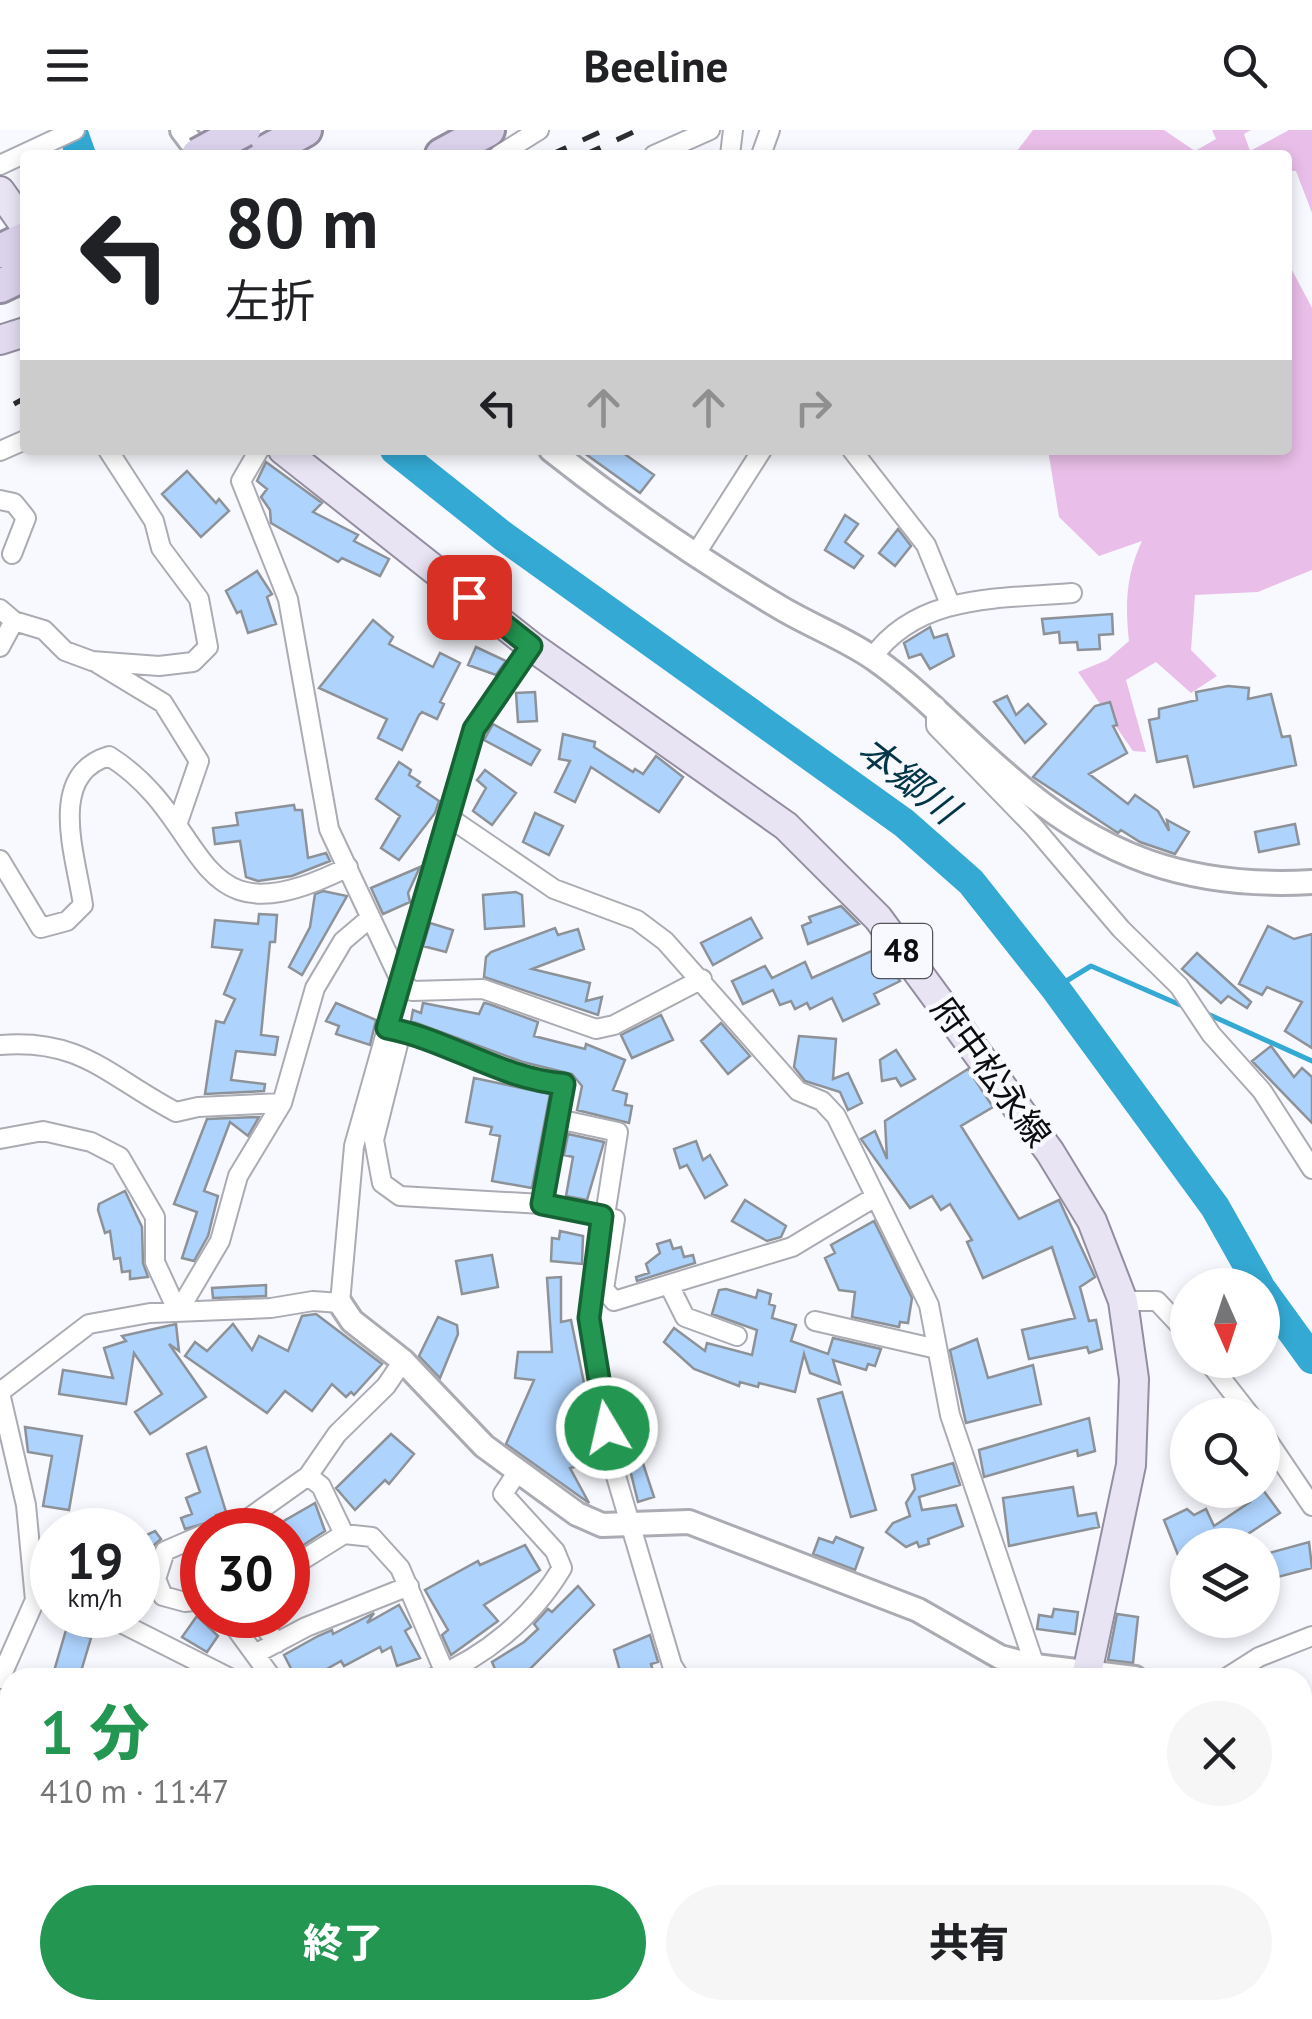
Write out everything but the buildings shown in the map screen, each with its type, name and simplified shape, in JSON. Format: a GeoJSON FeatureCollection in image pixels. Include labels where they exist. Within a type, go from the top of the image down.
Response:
{"type":"FeatureCollection","features":[{"type":"Feature","properties":{"kind":"highway"},"geometry":{"type":"LineString","coordinates":[[208,150],[244,130]]}},
{"type":"Feature","properties":{"kind":"highway"},"geometry":{"type":"LineString","coordinates":[[451,150],[488,130]]}},
{"type":"Feature","properties":{"kind":"highway"},"geometry":{"type":"LineString","coordinates":[[269,150],[299,134]]}},
{"type":"Feature","properties":{"kind":"main road"},"geometry":{"type":"LineString","coordinates":[[0,191],[20,219]]}},
{"type":"Feature","properties":{"kind":"main road","name":"府中松永線"},"geometry":{"type":"LineString","coordinates":[[290,455],[531,646],[786,826],[878,918],[1050,1152],[1092,1222],[1123,1301],[1134,1380],[1131,1465],[1088,1668]]}},
{"type":"Feature","properties":{"kind":"street"},"geometry":{"type":"LineString","coordinates":[[32,150],[75,130]]}},
{"type":"Feature","properties":{"kind":"street"},"geometry":{"type":"LineString","coordinates":[[507,150],[539,130]]}},
{"type":"Feature","properties":{"kind":"street"},"geometry":{"type":"LineString","coordinates":[[665,150],[710,130]]}},
{"type":"Feature","properties":{"kind":"street"},"geometry":{"type":"LineString","coordinates":[[92,660],[159,666],[192,662],[208,647],[199,599],[161,548],[154,521],[111,455]]}},
{"type":"Feature","properties":{"kind":"street"},"geometry":{"type":"LineString","coordinates":[[256,455],[241,481],[288,599],[329,829],[400,980],[412,991],[483,988],[596,1029],[614,1026],[702,979]]}},
{"type":"Feature","properties":{"kind":"street"},"geometry":{"type":"LineString","coordinates":[[558,455],[695,555],[872,658],[936,706],[1006,775],[1070,826],[1178,874],[1248,886],[1312,882]]}},
{"type":"Feature","properties":{"kind":"street"},"geometry":{"type":"LineString","coordinates":[[695,555],[759,455]]}},
{"type":"Feature","properties":{"kind":"street"},"geometry":{"type":"LineString","coordinates":[[856,455],[926,546],[950,604]]}},
{"type":"Feature","properties":{"kind":"street"},"geometry":{"type":"LineString","coordinates":[[0,500],[14,503],[26,518],[12,554]]}},
{"type":"Feature","properties":{"kind":"street"},"geometry":{"type":"LineString","coordinates":[[872,658],[887,636],[950,604],[1072,593]]}},
{"type":"Feature","properties":{"kind":"street"},"geometry":{"type":"LineString","coordinates":[[0,647],[7,615],[44,630],[65,651],[92,660],[163,703],[199,762],[176,825]]}},
{"type":"Feature","properties":{"kind":"street"},"geometry":{"type":"LineString","coordinates":[[531,646],[474,729],[447,816],[354,1146],[340,1303],[352,1321],[403,1361],[484,1446],[577,1514],[602,1525],[689,1522],[918,1610],[1000,1657],[1047,1668]]}},
{"type":"Feature","properties":{"kind":"street"},"geometry":{"type":"LineString","coordinates":[[936,706],[936,726],[1034,827],[1121,930],[1179,986],[1210,1034],[1262,1091],[1312,1169]]}},
{"type":"Feature","properties":{"kind":"street"},"geometry":{"type":"LineString","coordinates":[[0,860],[40,928],[67,921],[84,905],[68,804],[80,774],[90,762],[109,756],[138,774],[223,884],[246,896],[310,886],[348,867]]}},
{"type":"Feature","properties":{"kind":"street"},"geometry":{"type":"LineString","coordinates":[[447,816],[554,889],[637,920],[665,941],[798,1091],[822,1101],[836,1116],[929,1305],[950,1415],[1035,1666]]}},
{"type":"Feature","properties":{"kind":"street"},"geometry":{"type":"LineString","coordinates":[[178,1312],[220,1241],[238,1176],[282,1103],[315,988],[342,941],[370,918]]}},
{"type":"Feature","properties":{"kind":"street"},"geometry":{"type":"LineString","coordinates":[[387,1028],[399,1040],[374,1140],[382,1184],[400,1196],[542,1204],[614,1219],[604,1289],[614,1302],[792,1247],[875,1197]]}},
{"type":"Feature","properties":{"kind":"street"},"geometry":{"type":"LineString","coordinates":[[387,1028],[428,1036],[501,1070],[564,1084],[542,1204]]}},
{"type":"Feature","properties":{"kind":"street"},"geometry":{"type":"LineString","coordinates":[[0,1044],[37,1042],[86,1056],[176,1112],[198,1107],[282,1103]]}},
{"type":"Feature","properties":{"kind":"street"},"geometry":{"type":"LineString","coordinates":[[558,1119],[618,1132],[589,1318],[613,1466],[674,1668]]}},
{"type":"Feature","properties":{"kind":"street"},"geometry":{"type":"LineString","coordinates":[[0,1139],[43,1131],[91,1142],[120,1157],[155,1217],[155,1262],[178,1312]]}},
{"type":"Feature","properties":{"kind":"street"},"geometry":{"type":"LineString","coordinates":[[670,1287],[684,1317],[737,1336]]}},
{"type":"Feature","properties":{"kind":"street"},"geometry":{"type":"LineString","coordinates":[[2,1668],[34,1600],[26,1504],[0,1393],[89,1324],[178,1312],[271,1308],[313,1301],[340,1303]]}},
{"type":"Feature","properties":{"kind":"street"},"geometry":{"type":"LineString","coordinates":[[1123,1301],[1157,1302],[1170,1315]]}},
{"type":"Feature","properties":{"kind":"street"},"geometry":{"type":"LineString","coordinates":[[815,1321],[938,1350]]}},
{"type":"Feature","properties":{"kind":"street"},"geometry":{"type":"LineString","coordinates":[[259,1508],[308,1476],[337,1434],[386,1386],[403,1361]]}},
{"type":"Feature","properties":{"kind":"street"},"geometry":{"type":"LineString","coordinates":[[1222,1378],[1237,1398]]}},
{"type":"Feature","properties":{"kind":"street"},"geometry":{"type":"LineString","coordinates":[[1280,1459],[1312,1506]]}},
{"type":"Feature","properties":{"kind":"street"},"geometry":{"type":"LineString","coordinates":[[459,1668],[493,1645],[547,1593],[562,1568],[555,1552],[503,1494],[518,1471]]}},
{"type":"Feature","properties":{"kind":"street"},"geometry":{"type":"LineString","coordinates":[[308,1476],[321,1486],[344,1534]]}},
{"type":"Feature","properties":{"kind":"street"},"geometry":{"type":"LineString","coordinates":[[310,1555],[344,1534],[372,1536],[400,1568],[409,1586],[437,1668]]}},
{"type":"Feature","properties":{"kind":"street"},"geometry":{"type":"LineString","coordinates":[[160,1567],[165,1552],[180,1546]]}},
{"type":"Feature","properties":{"kind":"street"},"geometry":{"type":"LineString","coordinates":[[310,1624],[409,1586]]}},
{"type":"Feature","properties":{"kind":"street"},"geometry":{"type":"LineString","coordinates":[[1242,1668],[1312,1636]]}},
{"type":"Feature","properties":{"kind":"street"},"geometry":{"type":"LineString","coordinates":[[151,1638],[210,1668]]}},
{"type":"Feature","properties":{"kind":"street"},"geometry":{"type":"LineString","coordinates":[[243,1638],[264,1668]]}},
{"type":"Feature","properties":{"kind":"street"},"geometry":{"type":"LineString","coordinates":[[254,1654],[273,1638]]}},
{"type":"Feature","properties":{"kind":"shaded area"},"geometry":{"type":"Polygon","coordinates":[[[1033,130],[1164,130],[1194,150],[1018,150],[1033,130]]]}},
{"type":"Feature","properties":{"kind":"shaded area"},"geometry":{"type":"Polygon","coordinates":[[[1212,130],[1251,130],[1244,134],[1250,150],[1197,150],[1216,139],[1212,130]]]}},
{"type":"Feature","properties":{"kind":"shaded area"},"geometry":{"type":"Polygon","coordinates":[[[1289,130],[1312,130],[1312,213],[1296,171],[1292,171],[1292,150],[1252,150],[1289,130]]]}},
{"type":"Feature","properties":{"kind":"shaded area"},"geometry":{"type":"Polygon","coordinates":[[[1292,270],[1312,308],[1312,570],[1258,592],[1195,595],[1191,650],[1217,676],[1191,693],[1156,662],[1126,680],[1146,752],[1133,751],[1078,672],[1107,660],[1129,641],[1128,590],[1142,541],[1099,556],[1059,517],[1049,455],[1292,455],[1292,270]]]}},
{"type":"Feature","properties":{"kind":"waterway","name":"本郷川"},"geometry":{"type":"LineString","coordinates":[[72,130],[79,150]]}},
{"type":"Feature","properties":{"kind":"waterway","name":"本郷川"},"geometry":{"type":"LineString","coordinates":[[401,455],[503,536],[904,823],[971,882],[1055,988],[1215,1207],[1249,1268]]}},
{"type":"Feature","properties":{"kind":"waterway"},"geometry":{"type":"LineString","coordinates":[[1055,988],[1091,966],[1185,1007]]}},
{"type":"Feature","properties":{"kind":"waterway"},"geometry":{"type":"LineString","coordinates":[[1201,1011],[1312,1061]]}},
{"type":"Feature","properties":{"kind":"waterway","name":"本郷川"},"geometry":{"type":"LineString","coordinates":[[1280,1315],[1312,1359]]}},
{"type":"Feature","properties":{"kind":"railway"},"geometry":{"type":"LineString","coordinates":[[595,150],[638,130]]}},
{"type":"Feature","properties":{"kind":"railway"},"geometry":{"type":"LineString","coordinates":[[561,150],[600,132]]}},
{"type":"Feature","properties":{"kind":"railway"},"geometry":{"type":"LineString","coordinates":[[14,404],[20,401]]}},
{"type":"Feature","properties":{"kind":"route"},"geometry":{"type":"LineString","coordinates":[[469,597],[531,646],[474,729],[387,1028],[428,1036],[501,1070],[540,1082],[564,1084],[542,1204],[602,1216],[589,1318],[607,1428]]}}]}
